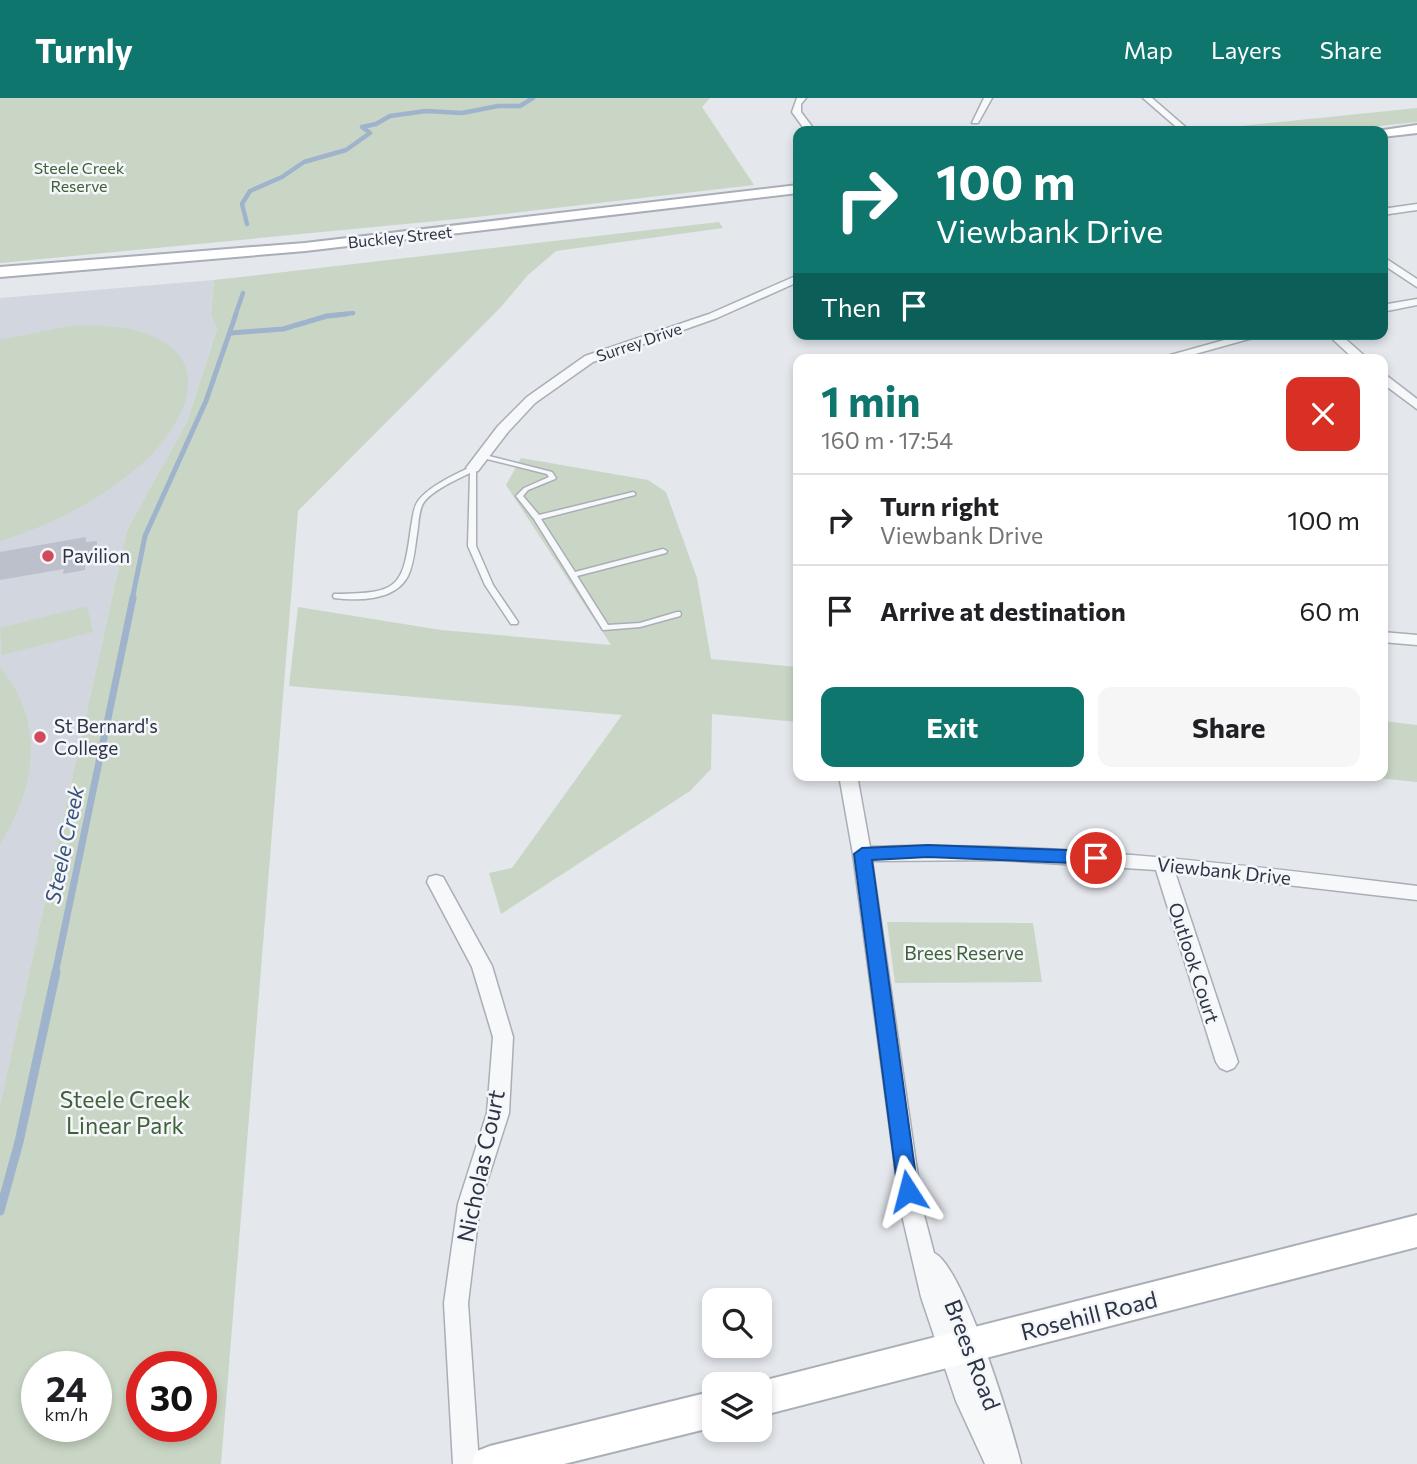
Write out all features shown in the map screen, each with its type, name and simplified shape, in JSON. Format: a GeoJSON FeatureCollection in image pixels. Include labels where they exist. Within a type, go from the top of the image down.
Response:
{"type":"FeatureCollection","features":[{"type":"Feature","properties":{"kind":"main road"},"geometry":{"type":"LineString","coordinates":[[1388,132],[1417,129]]}},
{"type":"Feature","properties":{"kind":"main road","name":"Buckley Street"},"geometry":{"type":"LineString","coordinates":[[0,272],[306,247],[793,190]]}},
{"type":"Feature","properties":{"kind":"main road","name":"Buckley Street"},"geometry":{"type":"LineString","coordinates":[[0,281],[203,265],[535,231],[793,199]]}},
{"type":"Feature","properties":{"kind":"main road","name":"Rosehill Road"},"geometry":{"type":"LineString","coordinates":[[772,1395],[1417,1231]]}},
{"type":"Feature","properties":{"kind":"main road"},"geometry":{"type":"LineString","coordinates":[[490,1464],[702,1412]]}},
{"type":"Feature","properties":{"kind":"street"},"geometry":{"type":"LineString","coordinates":[[802,98],[797,104],[796,112],[806,126]]}},
{"type":"Feature","properties":{"kind":"street"},"geometry":{"type":"LineString","coordinates":[[975,121],[988,98]]}},
{"type":"Feature","properties":{"kind":"street"},"geometry":{"type":"LineString","coordinates":[[1147,98],[1180,126]]}},
{"type":"Feature","properties":{"kind":"street"},"geometry":{"type":"LineString","coordinates":[[1388,211],[1417,208]]}},
{"type":"Feature","properties":{"kind":"street"},"geometry":{"type":"LineString","coordinates":[[1388,263],[1417,284]]}},
{"type":"Feature","properties":{"kind":"street","name":"Surrey Drive"},"geometry":{"type":"LineString","coordinates":[[473,468],[531,400],[589,359],[713,316],[793,280]]}},
{"type":"Feature","properties":{"kind":"street"},"geometry":{"type":"LineString","coordinates":[[1388,308],[1417,302]]}},
{"type":"Feature","properties":{"kind":"street"},"geometry":{"type":"LineString","coordinates":[[1181,354],[1237,340]]}},
{"type":"Feature","properties":{"kind":"street"},"geometry":{"type":"LineString","coordinates":[[1340,340],[1356,354]]}},
{"type":"Feature","properties":{"kind":"street"},"geometry":{"type":"LineString","coordinates":[[1388,381],[1417,405]]}},
{"type":"Feature","properties":{"kind":"street"},"geometry":{"type":"LineString","coordinates":[[1388,638],[1417,640]]}},
{"type":"Feature","properties":{"kind":"street","name":"Brees Road"},"geometry":{"type":"LineString","coordinates":[[849,781],[862,854],[904,1170],[912,1211],[924,1251],[933,1297],[1000,1427],[1008,1464]]}},
{"type":"Feature","properties":{"kind":"street","name":"Viewbank Drive"},"geometry":{"type":"LineString","coordinates":[[862,854],[1000,852],[1163,864],[1417,893]]}},
{"type":"Feature","properties":{"kind":"street","name":"Outlook Court"},"geometry":{"type":"LineString","coordinates":[[1163,864],[1227,1062]]}},
{"type":"Feature","properties":{"kind":"street","name":"Nicholas Court"},"geometry":{"type":"LineString","coordinates":[[436,882],[482,966],[503,1037],[498,1113],[469,1204],[456,1303],[466,1464]]}},
{"type":"Feature","properties":{"kind":"street","name":"Brees Road"},"geometry":{"type":"LineString","coordinates":[[961,1349],[969,1401],[998,1464]]}},
{"type":"Feature","properties":{"kind":"lane"},"geometry":{"type":"LineString","coordinates":[[481,456],[550,473],[553,478],[526,489],[519,496],[537,518],[606,628],[640,625],[677,614]]}},
{"type":"Feature","properties":{"kind":"lane"},"geometry":{"type":"LineString","coordinates":[[337,596],[374,596],[391,592],[401,583],[409,568],[417,509],[422,500],[473,468]]}},
{"type":"Feature","properties":{"kind":"lane"},"geometry":{"type":"LineString","coordinates":[[473,468],[472,545],[489,585],[514,622]]}},
{"type":"Feature","properties":{"kind":"lane"},"geometry":{"type":"LineString","coordinates":[[537,518],[633,494]]}},
{"type":"Feature","properties":{"kind":"lane"},"geometry":{"type":"LineString","coordinates":[[573,575],[663,551]]}},
{"type":"Feature","properties":{"kind":"shaded area","name":"St Bernard's College"},"geometry":{"type":"Polygon","coordinates":[[[214,280],[211,315],[217,327],[187,422],[127,530],[0,1105],[0,298],[214,280]]]}},
{"type":"Feature","properties":{"kind":"green space","name":"Steele Creek Reserve"},"geometry":{"type":"Polygon","coordinates":[[[0,98],[710,98],[702,107],[754,185],[468,218],[0,263],[0,98]]]}},
{"type":"Feature","properties":{"kind":"green space"},"geometry":{"type":"Polygon","coordinates":[[[1417,108],[1417,122],[1379,126],[1239,126],[1417,108]]]}},
{"type":"Feature","properties":{"kind":"green space","name":"Steele Creek Linear Park"},"geometry":{"type":"Polygon","coordinates":[[[719,222],[723,228],[556,251],[527,276],[501,307],[298,511],[221,1464],[0,1464],[0,1105],[127,530],[187,422],[217,328],[211,315],[214,280],[719,222]]]}},
{"type":"Feature","properties":{"kind":"green space"},"geometry":{"type":"Polygon","coordinates":[[[70,326],[123,328],[154,337],[173,349],[184,363],[188,378],[187,395],[172,429],[148,458],[132,472],[97,497],[60,518],[0,541],[0,340],[70,326]]]}},
{"type":"Feature","properties":{"kind":"green space"},"geometry":{"type":"Polygon","coordinates":[[[521,458],[648,480],[666,492],[697,578],[711,659],[793,667],[793,722],[712,714],[711,769],[690,791],[501,914],[489,873],[512,868],[622,715],[289,686],[298,607],[441,630],[611,645],[506,485],[521,458]]]}},
{"type":"Feature","properties":{"kind":"green space"},"geometry":{"type":"Polygon","coordinates":[[[87,606],[93,632],[2,655],[0,628],[87,606]]]}},
{"type":"Feature","properties":{"kind":"green space"},"geometry":{"type":"Polygon","coordinates":[[[0,667],[15,688],[24,710],[30,732],[31,755],[22,800],[0,844],[0,667]]]}},
{"type":"Feature","properties":{"kind":"green space"},"geometry":{"type":"Polygon","coordinates":[[[1388,722],[1417,725],[1417,782],[1388,779],[1388,722]]]}},
{"type":"Feature","properties":{"kind":"green space","name":"Brees Reserve"},"geometry":{"type":"Polygon","coordinates":[[[887,922],[1033,923],[1042,982],[895,983],[887,922]]]}},
{"type":"Feature","properties":{"kind":"building","name":"Pavilion"},"geometry":{"type":"Polygon","coordinates":[[[86,537],[86,542],[97,541],[96,561],[85,562],[85,570],[63,574],[64,569],[0,580],[0,552],[86,537]]]}},
{"type":"Feature","properties":{"kind":"waterway","name":"Steele Creek"},"geometry":{"type":"LineString","coordinates":[[247,224],[242,204],[250,191],[282,177],[304,162],[346,150],[370,133],[362,127],[376,124],[390,116],[426,111],[462,113],[498,106],[520,106],[533,98]]}},
{"type":"Feature","properties":{"kind":"waterway","name":"Steele Creek"},"geometry":{"type":"LineString","coordinates":[[235,316],[243,293]]}},
{"type":"Feature","properties":{"kind":"waterway"},"geometry":{"type":"LineString","coordinates":[[345,314],[353,313]]}},
{"type":"Feature","properties":{"kind":"waterway","name":"Steele Creek"},"geometry":{"type":"LineString","coordinates":[[132,600],[145,536],[206,401],[236,314]]}},
{"type":"Feature","properties":{"kind":"waterway"},"geometry":{"type":"LineString","coordinates":[[231,333],[283,329],[327,316],[345,314]]}},
{"type":"Feature","properties":{"kind":"waterway"},"geometry":{"type":"LineString","coordinates":[[331,316],[345,314]]}},
{"type":"Feature","properties":{"kind":"waterway","name":"Steele Creek"},"geometry":{"type":"LineString","coordinates":[[55,974],[133,598]]}},
{"type":"Feature","properties":{"kind":"waterway","name":"Steele Creek"},"geometry":{"type":"LineString","coordinates":[[0,1211],[19,1142],[56,972]]}},
{"type":"Feature","properties":{"kind":"place","name":"Pavilion"},"geometry":{"type":"Point","coordinates":[48,556]}},
{"type":"Feature","properties":{"kind":"place","name":"St Bernard's College"},"geometry":{"type":"Point","coordinates":[40,737]}},
{"type":"Feature","properties":{"kind":"route"},"geometry":{"type":"LineString","coordinates":[[908,1191],[862,854],[1000,852],[1096,858]]}}]}
